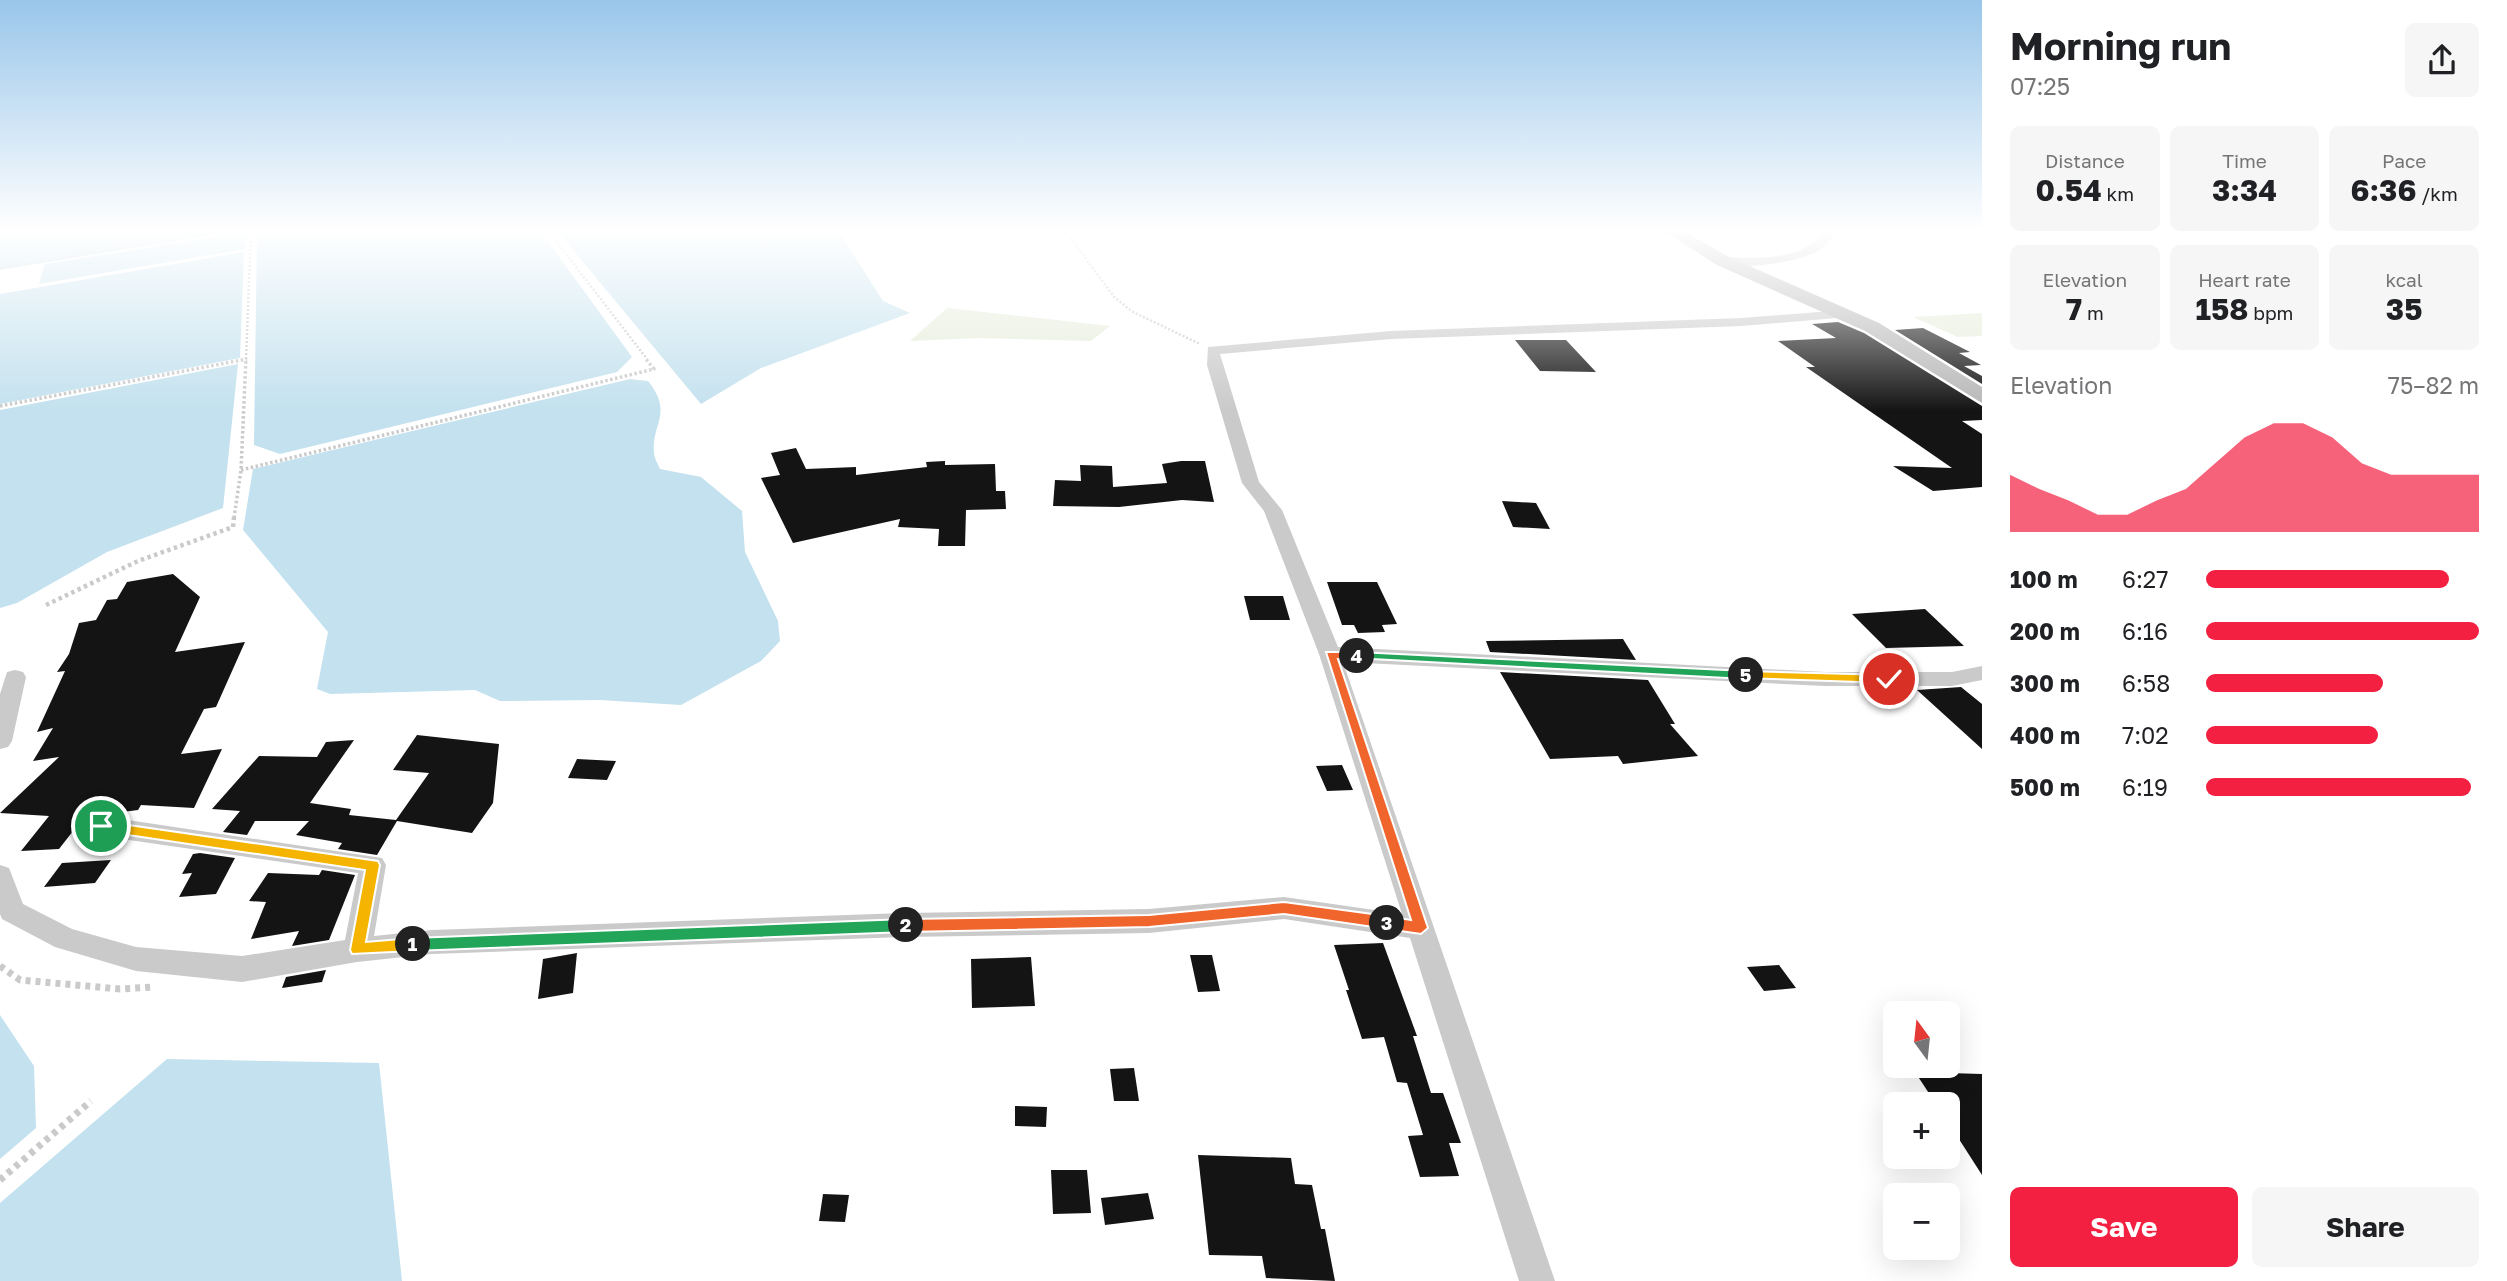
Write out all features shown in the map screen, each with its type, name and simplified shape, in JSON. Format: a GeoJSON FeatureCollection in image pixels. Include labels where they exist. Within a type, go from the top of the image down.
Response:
{"type":"FeatureCollection","features":[{"type":"Feature","properties":{"kind":"main road"},"geometry":{"type":"LineString","coordinates":[[1793,292],[1872,327],[1982,397]]}},
{"type":"Feature","properties":{"kind":"street"},"geometry":{"type":"LineString","coordinates":[[1537,1281],[1330,654],[1273,510],[1251,483],[1214,365],[1213,350],[1391,335],[1741,322],[1844,314]]}},
{"type":"Feature","properties":{"kind":"street"},"geometry":{"type":"LineString","coordinates":[[1330,654],[1825,679],[1952,679],[1982,673]]}},
{"type":"Feature","properties":{"kind":"street"},"geometry":{"type":"LineString","coordinates":[[0,741],[15,677]]}},
{"type":"Feature","properties":{"kind":"street"},"geometry":{"type":"LineString","coordinates":[[101,826],[373,865],[357,950]]}},
{"type":"Feature","properties":{"kind":"street"},"geometry":{"type":"LineString","coordinates":[[0,876],[12,911],[65,939],[136,959],[242,968],[357,950],[445,942],[904,925],[1149,921],[1284,908],[1421,928]]}},
{"type":"Feature","properties":{"kind":"path"},"geometry":{"type":"LineString","coordinates":[[46,605],[114,570],[198,536],[233,527],[241,470],[249,292]]}},
{"type":"Feature","properties":{"kind":"path"},"geometry":{"type":"LineString","coordinates":[[241,470],[654,369],[595,292]]}},
{"type":"Feature","properties":{"kind":"path"},"geometry":{"type":"LineString","coordinates":[[1110,292],[1124,305],[1213,350]]}},
{"type":"Feature","properties":{"kind":"path"},"geometry":{"type":"LineString","coordinates":[[0,407],[247,359]]}},
{"type":"Feature","properties":{"kind":"path"},"geometry":{"type":"LineString","coordinates":[[0,966],[20,980],[120,989],[157,987]]}},
{"type":"Feature","properties":{"kind":"path"},"geometry":{"type":"LineString","coordinates":[[0,1180],[92,1101]]}},
{"type":"Feature","properties":{"kind":"green space"},"geometry":{"type":"Polygon","coordinates":[[[947,308],[1110,326],[1091,341],[978,338],[910,341],[947,308]]]}},
{"type":"Feature","properties":{"kind":"green space"},"geometry":{"type":"Polygon","coordinates":[[[1982,313],[1982,336],[1958,337],[1913,317],[1982,313]]]}},
{"type":"Feature","properties":{"kind":"water"},"geometry":{"type":"Polygon","coordinates":[[[13,292],[242,292],[240,358],[0,404],[0,294],[13,292]]]}},
{"type":"Feature","properties":{"kind":"water"},"geometry":{"type":"Polygon","coordinates":[[[256,292],[585,292],[632,357],[617,372],[280,454],[254,445],[256,292]]]}},
{"type":"Feature","properties":{"kind":"water"},"geometry":{"type":"Polygon","coordinates":[[[608,292],[877,292],[883,301],[910,313],[761,368],[701,404],[608,292]]]}},
{"type":"Feature","properties":{"kind":"water"},"geometry":{"type":"Polygon","coordinates":[[[238,364],[223,508],[107,552],[17,603],[0,608],[0,410],[238,364]]]}},
{"type":"Feature","properties":{"kind":"water"},"geometry":{"type":"Polygon","coordinates":[[[630,379],[648,381],[656,392],[661,410],[654,452],[660,469],[701,477],[742,511],[745,552],[778,621],[780,641],[761,661],[681,705],[600,700],[500,701],[475,690],[330,694],[317,689],[328,632],[243,530],[253,469],[630,379]]]}},
{"type":"Feature","properties":{"kind":"water"},"geometry":{"type":"Polygon","coordinates":[[[0,1015],[34,1066],[36,1128],[0,1159],[0,1015]]]}},
{"type":"Feature","properties":{"kind":"water"},"geometry":{"type":"Polygon","coordinates":[[[167,1059],[379,1063],[402,1281],[0,1281],[0,1203],[167,1059]]]}},
{"type":"Feature","properties":{"kind":"building"},"geometry":{"type":"Polygon","coordinates":[[[1838,322],[1864,333],[1982,406],[1982,420],[1962,421],[1982,434],[1982,487],[1933,491],[1893,466],[1952,468],[1806,367],[1815,367],[1778,341],[1836,338],[1812,324],[1838,322]]]}},
{"type":"Feature","properties":{"kind":"building"},"geometry":{"type":"Polygon","coordinates":[[[1923,328],[1970,352],[1959,353],[1981,365],[1964,366],[1982,376],[1982,384],[1895,330],[1923,328]]]}},
{"type":"Feature","properties":{"kind":"building"},"geometry":{"type":"Polygon","coordinates":[[[1515,340],[1566,340],[1596,372],[1540,371],[1515,340]]]}},
{"type":"Feature","properties":{"kind":"building"},"geometry":{"type":"Polygon","coordinates":[[[796,448],[806,469],[856,467],[856,475],[927,467],[926,462],[945,461],[945,465],[995,464],[996,491],[1005,491],[1006,509],[966,510],[965,546],[938,546],[939,529],[898,527],[900,519],[793,543],[761,478],[780,475],[771,453],[796,448]]]}},
{"type":"Feature","properties":{"kind":"building"},"geometry":{"type":"Polygon","coordinates":[[[1205,461],[1214,502],[1182,500],[1119,507],[1053,506],[1055,480],[1081,481],[1080,465],[1112,466],[1113,487],[1167,483],[1162,464],[1205,461]]]}},
{"type":"Feature","properties":{"kind":"building"},"geometry":{"type":"Polygon","coordinates":[[[1502,501],[1536,503],[1550,529],[1513,527],[1502,501]]]}},
{"type":"Feature","properties":{"kind":"building"},"geometry":{"type":"Polygon","coordinates":[[[173,574],[200,597],[175,652],[245,642],[216,707],[204,709],[181,754],[222,749],[194,808],[141,805],[138,810],[84,817],[59,849],[21,851],[49,816],[0,813],[59,757],[33,761],[53,728],[37,732],[65,671],[57,672],[69,654],[79,623],[96,620],[107,600],[117,599],[127,582],[173,574]]]}},
{"type":"Feature","properties":{"kind":"building"},"geometry":{"type":"Polygon","coordinates":[[[1327,582],[1377,582],[1397,624],[1382,625],[1385,632],[1358,633],[1354,625],[1342,625],[1327,582]]]}},
{"type":"Feature","properties":{"kind":"building"},"geometry":{"type":"Polygon","coordinates":[[[1244,596],[1283,596],[1290,620],[1250,620],[1244,596]]]}},
{"type":"Feature","properties":{"kind":"building"},"geometry":{"type":"Polygon","coordinates":[[[1925,609],[1964,646],[1886,648],[1852,614],[1925,609]]]}},
{"type":"Feature","properties":{"kind":"building"},"geometry":{"type":"Polygon","coordinates":[[[1623,639],[1636,660],[1490,652],[1486,641],[1623,639]]]}},
{"type":"Feature","properties":{"kind":"building"},"geometry":{"type":"Polygon","coordinates":[[[1500,672],[1648,680],[1675,724],[1670,724],[1698,756],[1623,764],[1618,756],[1550,759],[1500,672]]]}},
{"type":"Feature","properties":{"kind":"building"},"geometry":{"type":"Polygon","coordinates":[[[1961,687],[1982,704],[1982,749],[1917,690],[1961,687]]]}},
{"type":"Feature","properties":{"kind":"building"},"geometry":{"type":"Polygon","coordinates":[[[417,735],[499,744],[493,803],[472,833],[397,821],[377,855],[338,849],[342,843],[296,835],[309,821],[255,821],[247,835],[223,832],[240,811],[212,809],[259,756],[317,757],[326,742],[354,740],[310,803],[351,809],[349,815],[396,820],[429,773],[393,770],[417,735]]]}},
{"type":"Feature","properties":{"kind":"building"},"geometry":{"type":"Polygon","coordinates":[[[577,759],[616,761],[607,780],[568,778],[577,759]]]}},
{"type":"Feature","properties":{"kind":"building"},"geometry":{"type":"Polygon","coordinates":[[[1342,765],[1353,790],[1327,791],[1316,766],[1342,765]]]}},
{"type":"Feature","properties":{"kind":"building"},"geometry":{"type":"Polygon","coordinates":[[[193,854],[235,858],[216,894],[179,897],[192,873],[182,874],[193,854]]]}},
{"type":"Feature","properties":{"kind":"building"},"geometry":{"type":"Polygon","coordinates":[[[111,860],[95,883],[44,887],[62,863],[111,860]]]}},
{"type":"Feature","properties":{"kind":"building"},"geometry":{"type":"Polygon","coordinates":[[[322,870],[355,875],[329,940],[292,946],[299,931],[251,939],[266,902],[249,901],[268,873],[319,875],[322,870]]]}},
{"type":"Feature","properties":{"kind":"building"},"geometry":{"type":"Polygon","coordinates":[[[1383,943],[1417,1036],[1413,1036],[1431,1093],[1443,1093],[1461,1143],[1449,1143],[1459,1176],[1420,1177],[1408,1136],[1423,1135],[1407,1083],[1397,1082],[1384,1037],[1362,1039],[1346,990],[1349,990],[1334,945],[1383,943]]]}},
{"type":"Feature","properties":{"kind":"building"},"geometry":{"type":"Polygon","coordinates":[[[577,953],[573,993],[538,999],[543,959],[577,953]]]}},
{"type":"Feature","properties":{"kind":"building"},"geometry":{"type":"Polygon","coordinates":[[[1190,955],[1212,955],[1220,991],[1198,992],[1190,955]]]}},
{"type":"Feature","properties":{"kind":"building"},"geometry":{"type":"Polygon","coordinates":[[[1031,957],[1035,1006],[972,1008],[971,959],[1031,957]]]}},
{"type":"Feature","properties":{"kind":"building"},"geometry":{"type":"Polygon","coordinates":[[[1779,965],[1796,988],[1764,991],[1747,967],[1779,965]]]}},
{"type":"Feature","properties":{"kind":"building"},"geometry":{"type":"Polygon","coordinates":[[[326,970],[322,982],[282,988],[286,977],[326,970]]]}},
{"type":"Feature","properties":{"kind":"building"},"geometry":{"type":"Polygon","coordinates":[[[1134,1068],[1139,1101],[1114,1101],[1110,1069],[1134,1068]]]}},
{"type":"Feature","properties":{"kind":"building"},"geometry":{"type":"Polygon","coordinates":[[[1960,1073],[1982,1074],[1982,1175],[1960,1141],[1960,1092],[1928,1092],[1919,1078],[1960,1078],[1960,1073]]]}},
{"type":"Feature","properties":{"kind":"building"},"geometry":{"type":"Polygon","coordinates":[[[1015,1106],[1047,1107],[1046,1127],[1015,1126],[1015,1106]]]}},
{"type":"Feature","properties":{"kind":"building"},"geometry":{"type":"Polygon","coordinates":[[[1198,1155],[1291,1158],[1295,1184],[1312,1185],[1321,1229],[1325,1229],[1335,1281],[1266,1278],[1262,1256],[1209,1255],[1198,1155]]]}},
{"type":"Feature","properties":{"kind":"building"},"geometry":{"type":"Polygon","coordinates":[[[1051,1170],[1087,1170],[1091,1213],[1053,1214],[1051,1170]]]}},
{"type":"Feature","properties":{"kind":"building"},"geometry":{"type":"Polygon","coordinates":[[[1148,1193],[1154,1219],[1105,1225],[1101,1198],[1148,1193]]]}},
{"type":"Feature","properties":{"kind":"building"},"geometry":{"type":"Polygon","coordinates":[[[823,1194],[849,1195],[845,1222],[819,1221],[823,1194]]]}},
{"type":"Feature","properties":{"kind":"route"},"geometry":{"type":"LineString","coordinates":[[101,826],[373,865],[357,950],[432,942],[904,925],[1149,921],[1284,908],[1421,928],[1330,654],[1825,679],[1889,679]]}}]}
